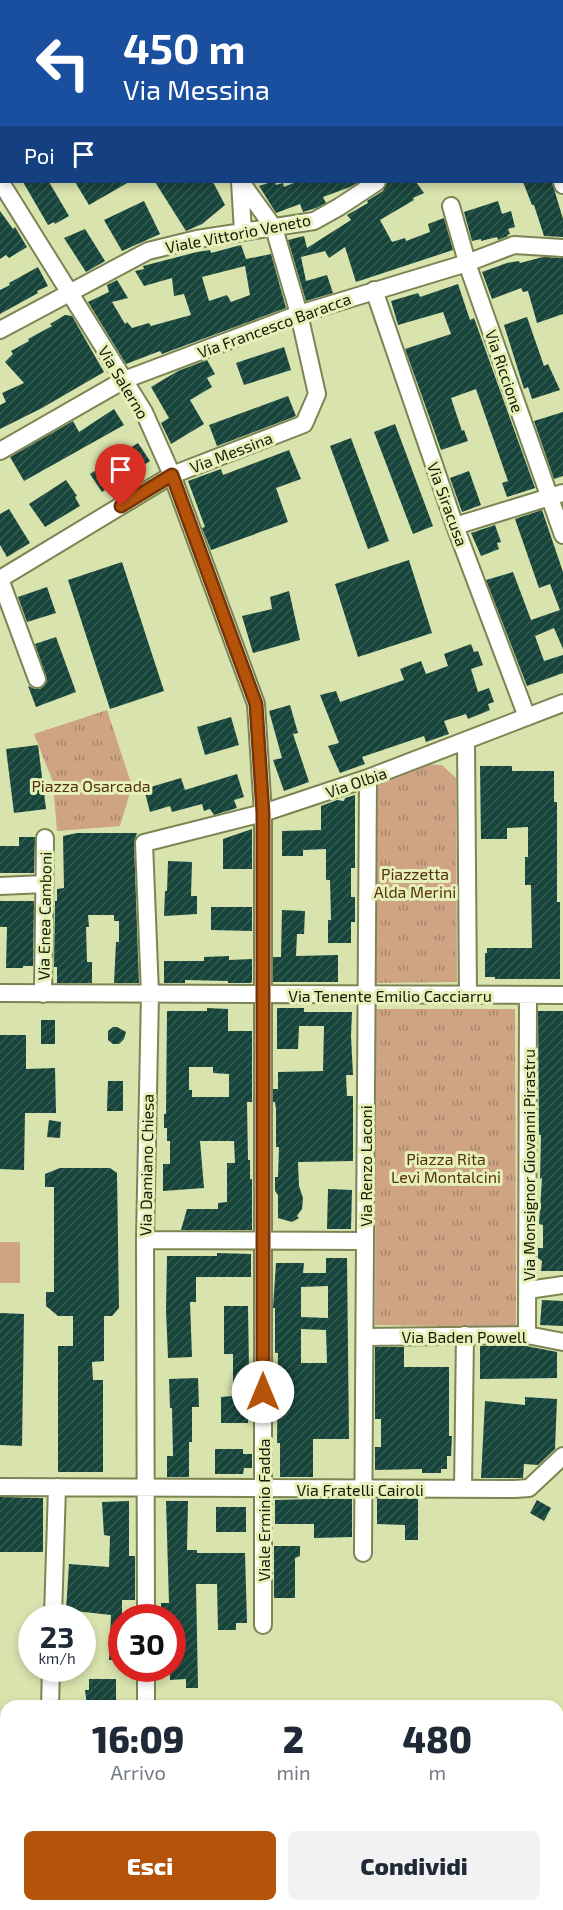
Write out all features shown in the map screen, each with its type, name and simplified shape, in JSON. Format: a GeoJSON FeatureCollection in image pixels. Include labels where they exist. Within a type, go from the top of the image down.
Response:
{"type":"FeatureCollection","features":[{"type":"Feature","properties":{"kind":"street","name":"Via Salerno"},"geometry":{"type":"LineString","coordinates":[[1,183],[144,412],[172,475]]}},
{"type":"Feature","properties":{"kind":"street"},"geometry":{"type":"LineString","coordinates":[[240,183],[243,232]]}},
{"type":"Feature","properties":{"kind":"street","name":"Via Messina"},"geometry":{"type":"LineString","coordinates":[[0,579],[172,475],[304,424],[317,394],[299,314],[274,228],[241,183]]}},
{"type":"Feature","properties":{"kind":"street","name":"Viale Vittorio Veneto"},"geometry":{"type":"LineString","coordinates":[[0,330],[148,251],[197,239],[314,221],[375,183]]}},
{"type":"Feature","properties":{"kind":"street","name":"Via Riccione"},"geometry":{"type":"LineString","coordinates":[[451,206],[467,263],[556,495],[563,535]]}},
{"type":"Feature","properties":{"kind":"street","name":"Via Francesco Baracca"},"geometry":{"type":"LineString","coordinates":[[0,451],[124,380],[299,314],[467,263],[514,245],[563,248]]}},
{"type":"Feature","properties":{"kind":"street","name":"Via Siracusa"},"geometry":{"type":"LineString","coordinates":[[374,290],[455,526],[527,717]]}},
{"type":"Feature","properties":{"kind":"street","name":"Viale Erminio Fadda"},"geometry":{"type":"LineString","coordinates":[[172,475],[256,704],[263,813],[263,1624]]}},
{"type":"Feature","properties":{"kind":"street"},"geometry":{"type":"LineString","coordinates":[[455,526],[556,495]]}},
{"type":"Feature","properties":{"kind":"street"},"geometry":{"type":"LineString","coordinates":[[0,579],[37,679]]}},
{"type":"Feature","properties":{"kind":"street","name":"Via Olbia"},"geometry":{"type":"LineString","coordinates":[[144,843],[263,813],[368,778],[563,703]]}},
{"type":"Feature","properties":{"kind":"street"},"geometry":{"type":"LineString","coordinates":[[466,741],[468,995]]}},
{"type":"Feature","properties":{"kind":"street","name":"Via Renzo Laconi"},"geometry":{"type":"LineString","coordinates":[[363,1553],[368,778]]}},
{"type":"Feature","properties":{"kind":"street","name":"Via Enea Camboni"},"geometry":{"type":"LineString","coordinates":[[43,994],[45,838]]}},
{"type":"Feature","properties":{"kind":"street","name":"Via Damiano Chiesa"},"geometry":{"type":"LineString","coordinates":[[144,843],[150,994],[145,1240],[146,1604]]}},
{"type":"Feature","properties":{"kind":"street"},"geometry":{"type":"LineString","coordinates":[[0,886],[44,884]]}},
{"type":"Feature","properties":{"kind":"street","name":"Via Tenente Emilio Cacciarru"},"geometry":{"type":"LineString","coordinates":[[0,993],[563,995]]}},
{"type":"Feature","properties":{"kind":"street","name":"Via Monsignor Giovanni Pirastru"},"geometry":{"type":"LineString","coordinates":[[527,1335],[528,995]]}},
{"type":"Feature","properties":{"kind":"street"},"geometry":{"type":"LineString","coordinates":[[145,1240],[365,1241]]}},
{"type":"Feature","properties":{"kind":"street"},"geometry":{"type":"LineString","coordinates":[[528,1290],[563,1285]]}},
{"type":"Feature","properties":{"kind":"street"},"geometry":{"type":"LineString","coordinates":[[463,1489],[465,1335]]}},
{"type":"Feature","properties":{"kind":"street","name":"Via Baden Powell"},"geometry":{"type":"LineString","coordinates":[[364,1336],[527,1335],[563,1342]]}},
{"type":"Feature","properties":{"kind":"street","name":"Via Fratelli Cairoli"},"geometry":{"type":"LineString","coordinates":[[0,1487],[529,1488],[563,1456]]}},
{"type":"Feature","properties":{"kind":"street"},"geometry":{"type":"LineString","coordinates":[[53,1604],[57,1487]]}},
{"type":"Feature","properties":{"kind":"street"},"geometry":{"type":"LineString","coordinates":[[50,1700],[51,1682]]}},
{"type":"Feature","properties":{"kind":"street"},"geometry":{"type":"LineString","coordinates":[[146,1682],[146,1700]]}},
{"type":"Feature","properties":{"kind":"green space","name":"Piazza Osarcada"},"geometry":{"type":"Polygon","coordinates":[[[107,710],[132,786],[120,826],[57,831],[53,782],[34,734],[107,710]]]}},
{"type":"Feature","properties":{"kind":"green space","name":"Piazzetta Alda Merini"},"geometry":{"type":"Polygon","coordinates":[[[424,764],[442,765],[456,778],[457,982],[373,983],[375,782],[424,764]]]}},
{"type":"Feature","properties":{"kind":"green space","name":"Piazza Rita Levi Montalcini"},"geometry":{"type":"Polygon","coordinates":[[[376,1009],[515,1009],[516,1327],[375,1325],[376,1009]]]}},
{"type":"Feature","properties":{"kind":"green space"},"geometry":{"type":"Polygon","coordinates":[[[0,1242],[20,1242],[20,1283],[0,1283],[0,1242]]]}},
{"type":"Feature","properties":{"kind":"building"},"geometry":{"type":"Polygon","coordinates":[[[24,183],[50,183],[69,216],[55,224],[54,222],[48,225],[24,183]]]}},
{"type":"Feature","properties":{"kind":"building"},"geometry":{"type":"Polygon","coordinates":[[[76,183],[127,183],[89,205],[76,183]]]}},
{"type":"Feature","properties":{"kind":"building"},"geometry":{"type":"Polygon","coordinates":[[[156,183],[214,183],[225,205],[202,224],[186,231],[156,183]]]}},
{"type":"Feature","properties":{"kind":"building"},"geometry":{"type":"Polygon","coordinates":[[[268,183],[276,185],[283,183],[284,187],[294,183],[357,183],[323,197],[326,203],[316,208],[303,212],[300,204],[276,213],[259,186],[268,183]]]}},
{"type":"Feature","properties":{"kind":"building"},"geometry":{"type":"Polygon","coordinates":[[[387,183],[417,183],[424,193],[380,220],[392,242],[405,238],[406,241],[430,232],[428,224],[444,218],[453,250],[356,282],[345,247],[329,258],[325,251],[301,257],[306,281],[327,275],[333,293],[306,301],[288,240],[304,236],[307,248],[351,220],[347,215],[383,191],[387,183]]]}},
{"type":"Feature","properties":{"kind":"building"},"geometry":{"type":"Polygon","coordinates":[[[523,183],[552,183],[563,219],[563,237],[544,236],[534,205],[532,205],[523,183]]]}},
{"type":"Feature","properties":{"kind":"building"},"geometry":{"type":"Polygon","coordinates":[[[144,201],[160,234],[122,251],[104,220],[144,201]]]}},
{"type":"Feature","properties":{"kind":"building"},"geometry":{"type":"Polygon","coordinates":[[[498,201],[502,214],[511,211],[515,227],[508,229],[510,234],[508,236],[498,240],[497,237],[472,241],[464,212],[498,201]]]}},
{"type":"Feature","properties":{"kind":"building"},"geometry":{"type":"Polygon","coordinates":[[[0,211],[13,229],[15,227],[27,247],[9,258],[6,255],[0,259],[0,211]]]}},
{"type":"Feature","properties":{"kind":"building"},"geometry":{"type":"Polygon","coordinates":[[[85,229],[105,261],[86,272],[64,238],[85,229]]]}},
{"type":"Feature","properties":{"kind":"building"},"geometry":{"type":"Polygon","coordinates":[[[241,245],[246,259],[271,254],[286,308],[162,354],[160,351],[126,364],[88,302],[109,292],[107,285],[117,280],[128,298],[112,302],[125,324],[127,322],[132,328],[149,323],[151,326],[191,315],[184,294],[174,296],[172,278],[144,286],[135,271],[144,269],[143,266],[197,252],[210,250],[211,253],[241,245]],[[245,266],[202,277],[209,301],[227,295],[231,302],[250,295],[245,266]]]}},
{"type":"Feature","properties":{"kind":"building"},"geometry":{"type":"Polygon","coordinates":[[[543,257],[563,258],[563,314],[537,323],[528,291],[523,292],[521,288],[492,299],[482,272],[507,263],[519,261],[520,263],[543,257]]]}},
{"type":"Feature","properties":{"kind":"building"},"geometry":{"type":"Polygon","coordinates":[[[38,267],[48,286],[0,314],[0,290],[38,267]]]}},
{"type":"Feature","properties":{"kind":"building"},"geometry":{"type":"Polygon","coordinates":[[[458,284],[470,320],[474,318],[535,488],[507,497],[502,483],[508,481],[476,389],[451,398],[462,431],[464,430],[468,441],[441,450],[405,349],[451,334],[443,312],[398,325],[391,301],[418,293],[420,297],[458,284]]]}},
{"type":"Feature","properties":{"kind":"building"},"geometry":{"type":"Polygon","coordinates":[[[65,315],[72,316],[104,372],[0,429],[0,405],[6,402],[2,393],[24,383],[5,362],[13,354],[11,351],[52,326],[50,324],[65,315]]]}},
{"type":"Feature","properties":{"kind":"building"},"geometry":{"type":"Polygon","coordinates":[[[527,317],[544,366],[548,364],[560,390],[532,399],[528,387],[524,389],[504,325],[527,317]]]}},
{"type":"Feature","properties":{"kind":"building"},"geometry":{"type":"Polygon","coordinates":[[[284,347],[291,370],[244,385],[236,363],[284,347]]]}},
{"type":"Feature","properties":{"kind":"building"},"geometry":{"type":"Polygon","coordinates":[[[207,360],[215,374],[207,378],[212,387],[190,400],[204,424],[171,444],[161,423],[169,418],[151,387],[178,371],[207,360]]]}},
{"type":"Feature","properties":{"kind":"building"},"geometry":{"type":"Polygon","coordinates":[[[288,396],[296,416],[217,446],[209,425],[288,396]]]}},
{"type":"Feature","properties":{"kind":"building"},"geometry":{"type":"Polygon","coordinates":[[[114,409],[124,425],[24,481],[10,457],[73,421],[79,432],[114,409]]]}},
{"type":"Feature","properties":{"kind":"building"},"geometry":{"type":"Polygon","coordinates":[[[563,412],[563,476],[554,479],[534,421],[563,412]]]}},
{"type":"Feature","properties":{"kind":"building"},"geometry":{"type":"Polygon","coordinates":[[[395,424],[433,526],[413,534],[374,432],[395,424]]]}},
{"type":"Feature","properties":{"kind":"building"},"geometry":{"type":"Polygon","coordinates":[[[351,438],[389,541],[368,549],[330,446],[351,438]]]}},
{"type":"Feature","properties":{"kind":"building"},"geometry":{"type":"Polygon","coordinates":[[[138,443],[150,461],[102,492],[90,474],[138,443]]]}},
{"type":"Feature","properties":{"kind":"building"},"geometry":{"type":"Polygon","coordinates":[[[289,450],[301,479],[276,488],[288,522],[211,550],[188,481],[221,469],[223,475],[289,450]]]}},
{"type":"Feature","properties":{"kind":"building"},"geometry":{"type":"Polygon","coordinates":[[[469,471],[481,505],[462,512],[450,478],[469,471]]]}},
{"type":"Feature","properties":{"kind":"building"},"geometry":{"type":"Polygon","coordinates":[[[66,480],[77,496],[75,497],[80,506],[45,527],[29,504],[66,480]]]}},
{"type":"Feature","properties":{"kind":"building"},"geometry":{"type":"Polygon","coordinates":[[[9,509],[30,543],[7,557],[0,545],[0,514],[9,509]]]}},
{"type":"Feature","properties":{"kind":"building"},"geometry":{"type":"Polygon","coordinates":[[[542,510],[563,572],[563,649],[554,628],[535,636],[544,661],[563,655],[563,673],[527,686],[486,580],[513,572],[531,620],[560,610],[550,584],[539,588],[515,519],[542,510]]]}},
{"type":"Feature","properties":{"kind":"building"},"geometry":{"type":"Polygon","coordinates":[[[495,525],[501,542],[497,543],[499,549],[481,556],[471,533],[495,525]]]}},
{"type":"Feature","properties":{"kind":"building"},"geometry":{"type":"Polygon","coordinates":[[[409,560],[432,633],[358,657],[335,584],[409,560]]]}},
{"type":"Feature","properties":{"kind":"building"},"geometry":{"type":"Polygon","coordinates":[[[122,562],[164,691],[110,709],[68,580],[122,562]]]}},
{"type":"Feature","properties":{"kind":"building"},"geometry":{"type":"Polygon","coordinates":[[[47,587],[56,613],[27,622],[18,597],[47,587]]]}},
{"type":"Feature","properties":{"kind":"building"},"geometry":{"type":"Polygon","coordinates":[[[289,591],[300,640],[253,653],[242,616],[272,609],[270,597],[289,591]]]}},
{"type":"Feature","properties":{"kind":"building"},"geometry":{"type":"Polygon","coordinates":[[[56,637],[76,692],[36,707],[28,686],[40,689],[47,680],[35,644],[56,637]]]}},
{"type":"Feature","properties":{"kind":"building"},"geometry":{"type":"Polygon","coordinates":[[[471,644],[474,652],[478,651],[483,665],[471,669],[478,692],[489,688],[494,702],[488,704],[490,710],[468,719],[466,714],[444,721],[449,734],[426,742],[424,736],[362,757],[365,764],[340,773],[328,746],[339,743],[320,695],[336,691],[340,702],[404,680],[400,669],[421,661],[426,674],[448,666],[444,654],[471,644]]]}},
{"type":"Feature","properties":{"kind":"building"},"geometry":{"type":"Polygon","coordinates":[[[290,705],[298,733],[293,734],[309,782],[284,791],[273,760],[282,758],[269,711],[290,705]]]}},
{"type":"Feature","properties":{"kind":"building"},"geometry":{"type":"Polygon","coordinates":[[[231,717],[239,745],[205,755],[197,727],[231,717]]]}},
{"type":"Feature","properties":{"kind":"building"},"geometry":{"type":"Polygon","coordinates":[[[38,745],[46,809],[14,813],[6,749],[38,745]]]}},
{"type":"Feature","properties":{"kind":"building"},"geometry":{"type":"Polygon","coordinates":[[[480,766],[512,766],[512,771],[554,771],[554,802],[557,802],[557,902],[560,902],[560,979],[485,977],[487,948],[532,948],[531,885],[525,885],[528,827],[507,828],[507,839],[481,839],[480,766]]]}},
{"type":"Feature","properties":{"kind":"building"},"geometry":{"type":"Polygon","coordinates":[[[237,774],[244,797],[234,800],[237,808],[214,815],[210,809],[204,811],[202,804],[172,812],[170,806],[150,812],[144,789],[181,778],[185,790],[237,774]]]}},
{"type":"Feature","properties":{"kind":"building"},"geometry":{"type":"Polygon","coordinates":[[[355,795],[355,868],[351,868],[351,897],[355,897],[355,922],[351,922],[351,943],[328,943],[328,920],[331,920],[330,880],[326,880],[326,849],[303,850],[303,856],[282,856],[282,831],[321,830],[321,806],[337,800],[344,801],[345,798],[355,795]]]}},
{"type":"Feature","properties":{"kind":"building"},"geometry":{"type":"Polygon","coordinates":[[[252,829],[252,869],[223,869],[223,839],[252,829]]]}},
{"type":"Feature","properties":{"kind":"building"},"geometry":{"type":"Polygon","coordinates":[[[77,833],[137,833],[134,843],[139,983],[114,983],[119,921],[114,921],[114,915],[88,915],[87,962],[92,962],[92,983],[57,983],[57,967],[54,967],[55,901],[57,901],[57,889],[64,888],[63,836],[77,833]]]}},
{"type":"Feature","properties":{"kind":"building"},"geometry":{"type":"Polygon","coordinates":[[[19,837],[35,837],[34,873],[0,873],[0,846],[19,846],[19,837]]]}},
{"type":"Feature","properties":{"kind":"building"},"geometry":{"type":"Polygon","coordinates":[[[168,861],[192,862],[191,896],[197,896],[197,914],[164,916],[168,861]]]}},
{"type":"Feature","properties":{"kind":"building"},"geometry":{"type":"Polygon","coordinates":[[[0,901],[34,901],[33,966],[6,968],[7,927],[0,927],[0,901]]]}},
{"type":"Feature","properties":{"kind":"building"},"geometry":{"type":"Polygon","coordinates":[[[211,907],[252,907],[252,931],[211,930],[211,907]]]}},
{"type":"Feature","properties":{"kind":"building"},"geometry":{"type":"Polygon","coordinates":[[[282,910],[305,911],[304,934],[297,934],[296,956],[338,955],[338,982],[273,982],[273,957],[281,957],[282,910]]]}},
{"type":"Feature","properties":{"kind":"building"},"geometry":{"type":"Polygon","coordinates":[[[229,956],[229,960],[252,959],[251,983],[185,980],[185,983],[164,983],[164,961],[204,961],[204,957],[229,956]]]}},
{"type":"Feature","properties":{"kind":"building"},"geometry":{"type":"Polygon","coordinates":[[[207,1008],[228,1009],[228,1031],[252,1031],[252,1102],[247,1102],[248,1160],[250,1160],[250,1179],[252,1179],[252,1230],[181,1230],[187,1209],[218,1209],[218,1203],[227,1202],[227,1163],[235,1163],[234,1141],[200,1141],[204,1188],[163,1191],[163,1164],[170,1164],[170,1141],[167,1141],[167,1128],[164,1128],[167,1011],[207,1011],[207,1008]],[[189,1067],[189,1090],[192,1090],[192,1097],[229,1097],[229,1074],[213,1073],[213,1067],[189,1067]]]}},
{"type":"Feature","properties":{"kind":"building"},"geometry":{"type":"Polygon","coordinates":[[[277,1008],[304,1008],[304,1012],[352,1012],[353,1075],[346,1075],[347,1096],[353,1096],[353,1161],[298,1162],[299,1186],[303,1198],[302,1209],[297,1216],[299,1218],[292,1222],[278,1218],[275,1177],[278,1177],[279,1147],[276,1147],[276,1109],[275,1102],[273,1102],[273,1089],[278,1089],[278,1072],[323,1071],[324,1026],[299,1026],[298,1049],[277,1049],[277,1008]]]}},
{"type":"Feature","properties":{"kind":"building"},"geometry":{"type":"Polygon","coordinates":[[[538,1011],[563,1011],[563,1271],[541,1271],[542,1261],[538,1258],[538,1248],[543,1248],[543,1225],[539,1224],[542,1178],[540,1179],[538,1011]]]}},
{"type":"Feature","properties":{"kind":"building"},"geometry":{"type":"Polygon","coordinates":[[[41,1020],[55,1020],[55,1044],[41,1044],[41,1020]]]}},
{"type":"Feature","properties":{"kind":"building"},"geometry":{"type":"Polygon","coordinates":[[[113,1027],[126,1032],[119,1044],[113,1044],[108,1040],[108,1031],[113,1027]]]}},
{"type":"Feature","properties":{"kind":"building"},"geometry":{"type":"Polygon","coordinates":[[[0,1035],[26,1035],[26,1069],[55,1068],[56,1113],[25,1113],[24,1170],[0,1169],[0,1035]]]}},
{"type":"Feature","properties":{"kind":"building"},"geometry":{"type":"Polygon","coordinates":[[[108,1081],[123,1081],[123,1111],[107,1111],[108,1081]]]}},
{"type":"Feature","properties":{"kind":"building"},"geometry":{"type":"Polygon","coordinates":[[[49,1120],[61,1122],[60,1138],[47,1137],[49,1120]]]}},
{"type":"Feature","properties":{"kind":"building"},"geometry":{"type":"Polygon","coordinates":[[[60,1168],[110,1168],[117,1173],[119,1308],[112,1316],[104,1316],[104,1361],[92,1362],[93,1380],[103,1380],[103,1472],[58,1472],[58,1346],[73,1346],[73,1316],[58,1316],[46,1306],[46,1292],[54,1292],[54,1187],[45,1187],[45,1174],[60,1168]]]}},
{"type":"Feature","properties":{"kind":"building"},"geometry":{"type":"Polygon","coordinates":[[[328,1189],[352,1190],[351,1229],[327,1229],[328,1189]]]}},
{"type":"Feature","properties":{"kind":"building"},"geometry":{"type":"Polygon","coordinates":[[[217,1253],[251,1254],[251,1277],[196,1277],[196,1302],[190,1302],[192,1357],[168,1358],[167,1256],[217,1256],[217,1253]]]}},
{"type":"Feature","properties":{"kind":"building"},"geometry":{"type":"Polygon","coordinates":[[[326,1258],[347,1258],[349,1439],[313,1439],[313,1477],[280,1477],[280,1443],[277,1443],[278,1353],[275,1353],[275,1308],[273,1308],[276,1263],[304,1263],[303,1273],[326,1273],[326,1258]],[[328,1286],[301,1287],[301,1317],[328,1318],[328,1286]],[[301,1329],[301,1363],[327,1363],[326,1330],[301,1329]]]}},
{"type":"Feature","properties":{"kind":"building"},"geometry":{"type":"Polygon","coordinates":[[[542,1300],[563,1301],[563,1326],[540,1325],[542,1300]]]}},
{"type":"Feature","properties":{"kind":"building"},"geometry":{"type":"Polygon","coordinates":[[[224,1306],[248,1306],[249,1369],[252,1369],[252,1395],[247,1395],[248,1423],[221,1423],[221,1397],[233,1396],[233,1354],[224,1354],[224,1306]]]}},
{"type":"Feature","properties":{"kind":"building"},"geometry":{"type":"Polygon","coordinates":[[[0,1313],[24,1314],[22,1446],[0,1445],[0,1313]]]}},
{"type":"Feature","properties":{"kind":"building"},"geometry":{"type":"Polygon","coordinates":[[[480,1346],[526,1346],[557,1352],[557,1378],[480,1379],[480,1346]]]}},
{"type":"Feature","properties":{"kind":"building"},"geometry":{"type":"Polygon","coordinates":[[[375,1347],[404,1347],[404,1367],[449,1367],[451,1456],[447,1456],[447,1469],[441,1469],[441,1473],[422,1473],[422,1469],[375,1470],[375,1447],[381,1447],[381,1419],[375,1419],[375,1347]]]}},
{"type":"Feature","properties":{"kind":"building"},"geometry":{"type":"Polygon","coordinates":[[[198,1378],[199,1407],[192,1407],[189,1477],[167,1477],[167,1456],[173,1456],[169,1379],[198,1378]]]}},
{"type":"Feature","properties":{"kind":"building"},"geometry":{"type":"Polygon","coordinates":[[[525,1397],[557,1399],[555,1449],[538,1465],[524,1464],[523,1478],[481,1478],[485,1401],[525,1405],[525,1397]]]}},
{"type":"Feature","properties":{"kind":"building"},"geometry":{"type":"Polygon","coordinates":[[[215,1449],[243,1449],[243,1454],[252,1454],[252,1468],[244,1468],[243,1474],[215,1474],[215,1449]]]}},
{"type":"Feature","properties":{"kind":"building"},"geometry":{"type":"Polygon","coordinates":[[[0,1497],[43,1498],[43,1552],[0,1552],[0,1497]]]}},
{"type":"Feature","properties":{"kind":"building"},"geometry":{"type":"Polygon","coordinates":[[[352,1499],[352,1537],[314,1538],[314,1524],[275,1524],[275,1500],[352,1499]]]}},
{"type":"Feature","properties":{"kind":"building"},"geometry":{"type":"Polygon","coordinates":[[[377,1499],[418,1499],[418,1540],[405,1540],[405,1525],[377,1524],[377,1499]]]}},
{"type":"Feature","properties":{"kind":"building"},"geometry":{"type":"Polygon","coordinates":[[[537,1500],[551,1508],[544,1521],[530,1513],[537,1500]]]}},
{"type":"Feature","properties":{"kind":"building"},"geometry":{"type":"Polygon","coordinates":[[[129,1501],[129,1556],[135,1556],[135,1600],[122,1600],[122,1604],[108,1604],[108,1615],[96,1613],[96,1604],[66,1604],[69,1564],[109,1567],[110,1536],[104,1535],[102,1502],[129,1501]]]}},
{"type":"Feature","properties":{"kind":"building"},"geometry":{"type":"Polygon","coordinates":[[[166,1501],[188,1501],[187,1550],[197,1550],[197,1553],[245,1553],[247,1623],[236,1623],[236,1630],[218,1630],[217,1584],[196,1584],[198,1688],[186,1688],[186,1604],[161,1604],[169,1603],[166,1501]]]}},
{"type":"Feature","properties":{"kind":"building"},"geometry":{"type":"Polygon","coordinates":[[[216,1507],[246,1507],[246,1532],[216,1532],[216,1507]]]}},
{"type":"Feature","properties":{"kind":"building"},"geometry":{"type":"Polygon","coordinates":[[[274,1546],[300,1546],[300,1556],[295,1558],[295,1598],[274,1598],[274,1546]]]}},
{"type":"Feature","properties":{"kind":"building"},"geometry":{"type":"Polygon","coordinates":[[[96,1679],[108,1679],[108,1682],[116,1682],[116,1700],[86,1700],[85,1690],[89,1690],[89,1682],[96,1682],[96,1679]]]}},
{"type":"Feature","properties":{"kind":"route"},"geometry":{"type":"LineString","coordinates":[[121,506],[172,475],[256,704],[263,813],[263,1392]]}}]}
